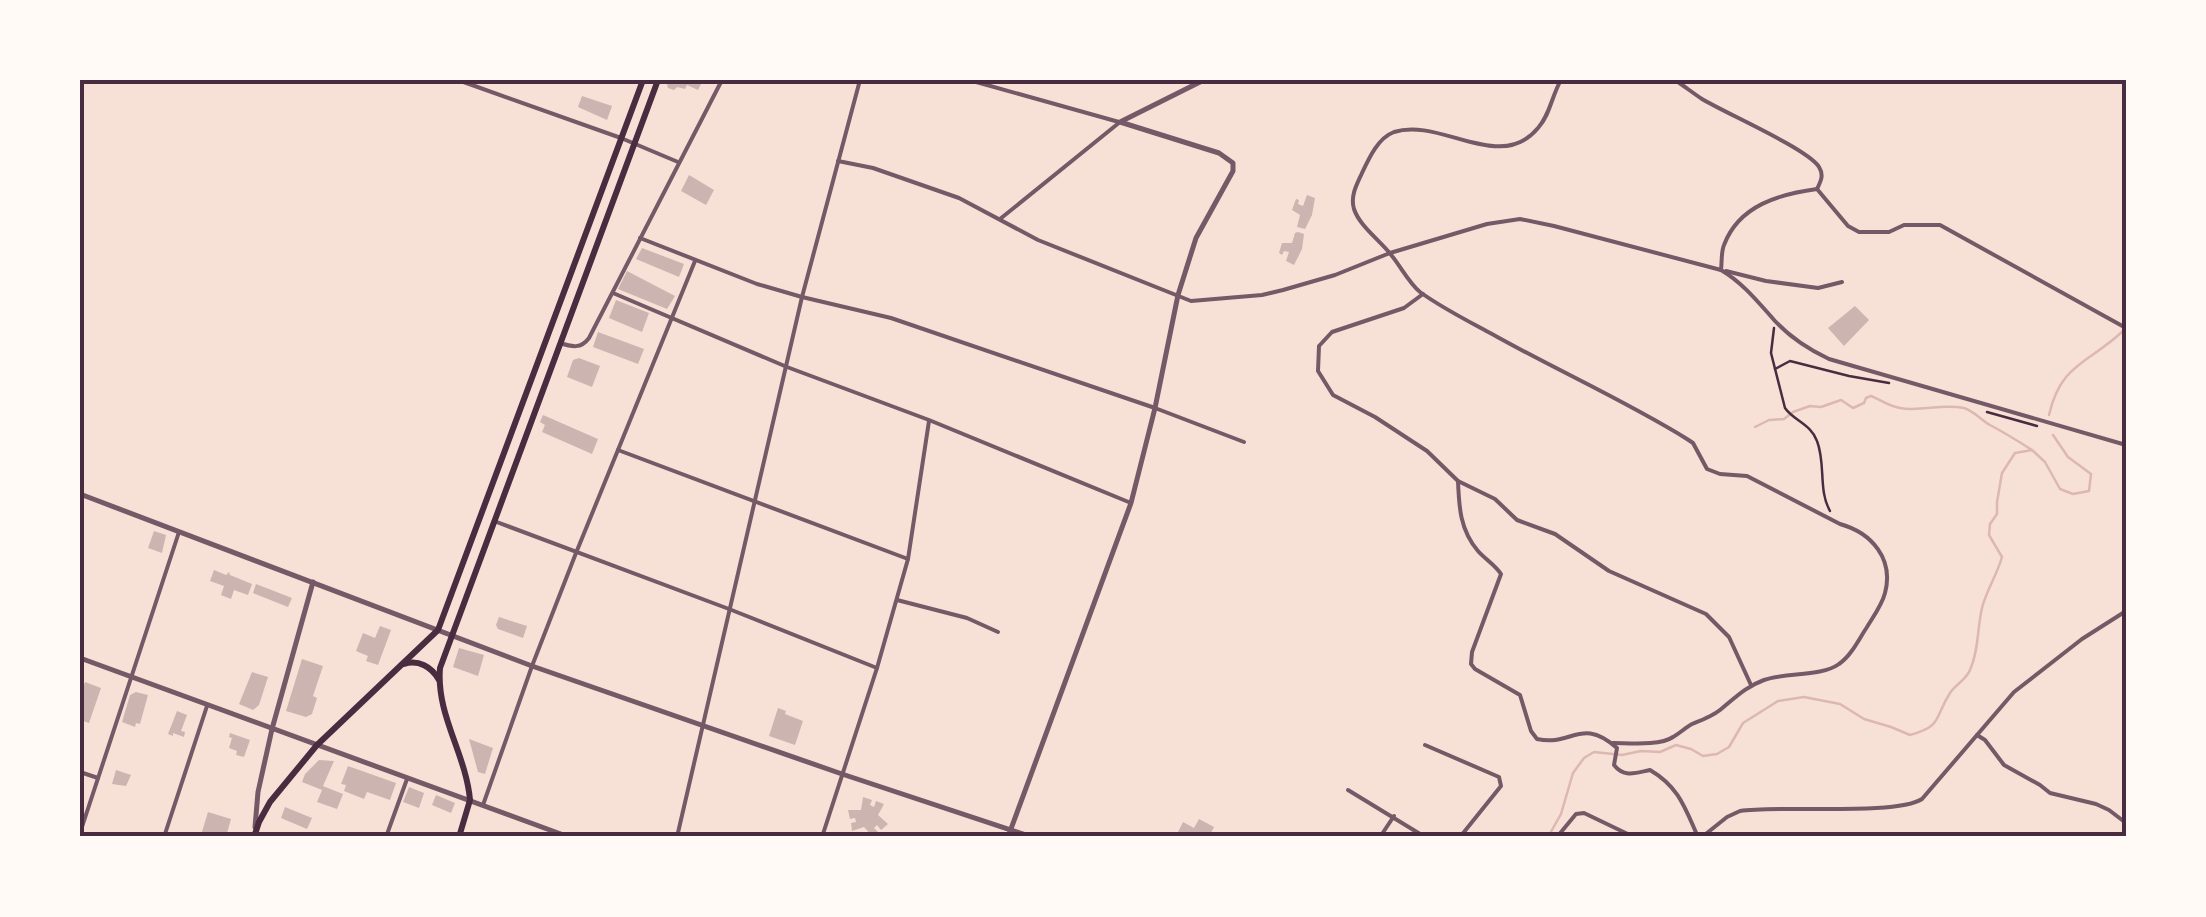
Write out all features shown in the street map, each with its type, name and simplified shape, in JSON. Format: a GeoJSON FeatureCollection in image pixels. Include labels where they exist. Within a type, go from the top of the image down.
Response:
{"type":"FeatureCollection","features":[{"type":"Feature","properties":{"kind":"main road"},"geometry":{"type":"LineString","coordinates":[[255,836],[270,802],[317,745],[438,630],[643,80]]}},
{"type":"Feature","properties":{"kind":"main road"},"geometry":{"type":"LineString","coordinates":[[459,837],[470,800],[442,704],[440,668],[658,80]]}},
{"type":"Feature","properties":{"kind":"main road"},"geometry":{"type":"LineString","coordinates":[[398,668],[416,662],[431,669],[439,681]]}},
{"type":"Feature","properties":{"kind":"street"},"geometry":{"type":"LineString","coordinates":[[458,80],[680,162]]}},
{"type":"Feature","properties":{"kind":"street"},"geometry":{"type":"LineString","coordinates":[[560,343],[575,347],[586,342],[722,80]]}},
{"type":"Feature","properties":{"kind":"street"},"geometry":{"type":"LineString","coordinates":[[676,837],[802,297],[860,80]]}},
{"type":"Feature","properties":{"kind":"street"},"geometry":{"type":"LineString","coordinates":[[969,80],[1219,153],[1233,163],[1233,170],[1196,238],[1178,295],[1131,503],[1009,834]]}},
{"type":"Feature","properties":{"kind":"street"},"geometry":{"type":"LineString","coordinates":[[1000,218],[1120,122],[1204,80]]}},
{"type":"Feature","properties":{"kind":"street"},"geometry":{"type":"LineString","coordinates":[[1458,481],[1462,525],[1480,554],[1501,574],[1472,652],[1472,664],[1474,669],[1520,695],[1537,739],[1552,741],[1584,732],[1595,733],[1615,746],[1672,738],[1721,710],[1751,685],[1836,666],[1873,618],[1884,594],[1884,560],[1874,541],[1747,476],[1707,469],[1693,443],[1670,428],[1416,290],[1355,212],[1352,200],[1362,172],[1386,136],[1405,130],[1512,147],[1522,143],[1544,121],[1560,80]]}},
{"type":"Feature","properties":{"kind":"street"},"geometry":{"type":"LineString","coordinates":[[1675,80],[1817,162],[1822,172],[1817,189]]}},
{"type":"Feature","properties":{"kind":"street"},"geometry":{"type":"LineString","coordinates":[[838,161],[873,168],[959,198],[1038,240],[1186,300],[1262,295],[1487,224],[1520,219],[1766,281],[1818,288],[1842,282]]}},
{"type":"Feature","properties":{"kind":"street"},"geometry":{"type":"LineString","coordinates":[[1721,270],[1723,246],[1752,210],[1770,198],[1817,189]]}},
{"type":"Feature","properties":{"kind":"street"},"geometry":{"type":"LineString","coordinates":[[1817,189],[1848,226],[1859,232],[1889,232],[1904,225],[1940,225],[2124,327]]}},
{"type":"Feature","properties":{"kind":"street"},"geometry":{"type":"LineString","coordinates":[[640,238],[757,284],[891,318],[1244,442]]}},
{"type":"Feature","properties":{"kind":"street"},"geometry":{"type":"LineString","coordinates":[[484,805],[532,666],[695,260]]}},
{"type":"Feature","properties":{"kind":"street"},"geometry":{"type":"LineString","coordinates":[[1721,270],[1812,351],[1830,360],[2126,445]]}},
{"type":"Feature","properties":{"kind":"street"},"geometry":{"type":"LineString","coordinates":[[612,293],[786,367],[929,420],[1131,503]]}},
{"type":"Feature","properties":{"kind":"street"},"geometry":{"type":"LineString","coordinates":[[1423,294],[1404,308],[1332,332],[1319,346],[1318,371],[1332,395],[1375,416],[1427,451],[1458,481],[1495,499],[1517,520],[1555,534],[1608,571],[1706,614],[1729,637],[1751,685]]}},
{"type":"Feature","properties":{"kind":"street"},"geometry":{"type":"LineString","coordinates":[[822,837],[898,600],[929,420]]}},
{"type":"Feature","properties":{"kind":"street"},"geometry":{"type":"LineString","coordinates":[[618,450],[908,559]]}},
{"type":"Feature","properties":{"kind":"street"},"geometry":{"type":"LineString","coordinates":[[80,494],[532,666],[1009,834],[1032,837]]}},
{"type":"Feature","properties":{"kind":"street"},"geometry":{"type":"LineString","coordinates":[[493,521],[878,668]]}},
{"type":"Feature","properties":{"kind":"street"},"geometry":{"type":"LineString","coordinates":[[80,833],[179,532]]}},
{"type":"Feature","properties":{"kind":"street"},"geometry":{"type":"LineString","coordinates":[[255,836],[258,792],[272,728],[313,582]]}},
{"type":"Feature","properties":{"kind":"street"},"geometry":{"type":"LineString","coordinates":[[898,600],[968,618],[998,632]]}},
{"type":"Feature","properties":{"kind":"street"},"geometry":{"type":"LineString","coordinates":[[1615,746],[1614,765],[1618,770],[1630,775],[1650,770],[1667,780],[1700,837],[1740,811],[1915,804],[2022,685],[2126,611]]}},
{"type":"Feature","properties":{"kind":"street"},"geometry":{"type":"LineString","coordinates":[[80,658],[569,837]]}},
{"type":"Feature","properties":{"kind":"street"},"geometry":{"type":"LineString","coordinates":[[164,837],[207,706]]}},
{"type":"Feature","properties":{"kind":"street"},"geometry":{"type":"LineString","coordinates":[[1977,735],[2004,766],[2050,793],[2096,804],[2126,823]]}},
{"type":"Feature","properties":{"kind":"street"},"geometry":{"type":"LineString","coordinates":[[1425,745],[1499,777],[1501,782],[1460,837]]}},
{"type":"Feature","properties":{"kind":"street"},"geometry":{"type":"LineString","coordinates":[[80,772],[98,778]]}},
{"type":"Feature","properties":{"kind":"street"},"geometry":{"type":"LineString","coordinates":[[386,837],[408,779]]}},
{"type":"Feature","properties":{"kind":"street"},"geometry":{"type":"LineString","coordinates":[[1348,790],[1425,837]]}},
{"type":"Feature","properties":{"kind":"street"},"geometry":{"type":"LineString","coordinates":[[1558,837],[1576,814],[1584,813],[1634,837]]}},
{"type":"Feature","properties":{"kind":"street"},"geometry":{"type":"LineString","coordinates":[[1380,837],[1394,816]]}},
{"type":"Feature","properties":{"kind":"path"},"geometry":{"type":"LineString","coordinates":[[1776,321],[1771,344],[1789,414],[1806,424],[1816,437],[1826,505],[1840,524]]}},
{"type":"Feature","properties":{"kind":"path"},"geometry":{"type":"LineString","coordinates":[[1775,368],[1790,361],[1903,386]]}},
{"type":"Feature","properties":{"kind":"building"},"geometry":{"type":"Polygon","coordinates":[[[666,80],[703,80],[698,90],[687,85],[685,89],[674,90],[668,88],[666,80]]]}},
{"type":"Feature","properties":{"kind":"building"},"geometry":{"type":"Polygon","coordinates":[[[582,96],[612,106],[607,120],[578,107],[582,96]]]}},
{"type":"Feature","properties":{"kind":"building"},"geometry":{"type":"Polygon","coordinates":[[[689,175],[714,190],[706,205],[681,191],[689,175]]]}},
{"type":"Feature","properties":{"kind":"building"},"geometry":{"type":"Polygon","coordinates":[[[1307,195],[1315,198],[1305,229],[1297,227],[1300,215],[1292,210],[1296,199],[1303,206],[1307,195]]]}},
{"type":"Feature","properties":{"kind":"building"},"geometry":{"type":"Polygon","coordinates":[[[1298,232],[1304,234],[1294,265],[1286,261],[1289,252],[1279,253],[1282,243],[1292,243],[1298,232]]]}},
{"type":"Feature","properties":{"kind":"building"},"geometry":{"type":"Polygon","coordinates":[[[642,248],[684,264],[679,277],[636,259],[642,248]]]}},
{"type":"Feature","properties":{"kind":"building"},"geometry":{"type":"Polygon","coordinates":[[[627,271],[675,296],[667,309],[618,289],[627,271]]]}},
{"type":"Feature","properties":{"kind":"building"},"geometry":{"type":"Polygon","coordinates":[[[616,300],[649,313],[642,332],[609,318],[616,300]]]}},
{"type":"Feature","properties":{"kind":"building"},"geometry":{"type":"Polygon","coordinates":[[[1855,306],[1869,320],[1844,346],[1828,328],[1855,306]]]}},
{"type":"Feature","properties":{"kind":"building"},"geometry":{"type":"Polygon","coordinates":[[[598,332],[644,349],[638,364],[593,347],[598,332]]]}},
{"type":"Feature","properties":{"kind":"building"},"geometry":{"type":"Polygon","coordinates":[[[579,358],[600,366],[592,387],[567,377],[573,360],[579,358]]]}},
{"type":"Feature","properties":{"kind":"building"},"geometry":{"type":"Polygon","coordinates":[[[543,415],[598,439],[592,454],[542,432],[543,415]]]}},
{"type":"Feature","properties":{"kind":"building"},"geometry":{"type":"Polygon","coordinates":[[[154,531],[166,535],[162,553],[148,548],[154,531]]]}},
{"type":"Feature","properties":{"kind":"building"},"geometry":{"type":"Polygon","coordinates":[[[214,570],[226,575],[229,572],[252,584],[248,595],[234,590],[231,599],[221,595],[224,586],[210,581],[214,570]]]}},
{"type":"Feature","properties":{"kind":"building"},"geometry":{"type":"Polygon","coordinates":[[[256,584],[292,598],[288,607],[253,593],[256,584]]]}},
{"type":"Feature","properties":{"kind":"building"},"geometry":{"type":"Polygon","coordinates":[[[499,617],[527,626],[523,638],[498,629],[499,617]]]}},
{"type":"Feature","properties":{"kind":"building"},"geometry":{"type":"Polygon","coordinates":[[[380,626],[391,630],[378,665],[366,661],[368,656],[356,651],[363,633],[375,638],[380,626]]]}},
{"type":"Feature","properties":{"kind":"building"},"geometry":{"type":"Polygon","coordinates":[[[459,648],[484,655],[478,676],[453,667],[459,648]]]}},
{"type":"Feature","properties":{"kind":"building"},"geometry":{"type":"Polygon","coordinates":[[[302,659],[323,666],[313,696],[317,698],[312,714],[306,717],[286,711],[302,659]]]}},
{"type":"Feature","properties":{"kind":"building"},"geometry":{"type":"Polygon","coordinates":[[[252,672],[268,677],[259,705],[253,710],[239,704],[252,672]]]}},
{"type":"Feature","properties":{"kind":"building"},"geometry":{"type":"Polygon","coordinates":[[[85,682],[101,688],[89,723],[80,720],[80,697],[85,682]]]}},
{"type":"Feature","properties":{"kind":"building"},"geometry":{"type":"Polygon","coordinates":[[[130,695],[148,695],[140,724],[135,727],[122,722],[130,695]]]}},
{"type":"Feature","properties":{"kind":"building"},"geometry":{"type":"Polygon","coordinates":[[[778,708],[803,721],[795,745],[769,736],[778,708]]]}},
{"type":"Feature","properties":{"kind":"building"},"geometry":{"type":"Polygon","coordinates":[[[177,711],[187,715],[181,731],[185,732],[184,737],[168,734],[177,711]]]}},
{"type":"Feature","properties":{"kind":"building"},"geometry":{"type":"Polygon","coordinates":[[[230,733],[250,740],[244,757],[229,748],[230,733]]]}},
{"type":"Feature","properties":{"kind":"building"},"geometry":{"type":"Polygon","coordinates":[[[469,739],[493,748],[485,774],[478,772],[469,739]]]}},
{"type":"Feature","properties":{"kind":"building"},"geometry":{"type":"Polygon","coordinates":[[[319,760],[334,761],[323,786],[343,794],[337,809],[317,802],[322,790],[302,782],[319,760]]]}},
{"type":"Feature","properties":{"kind":"building"},"geometry":{"type":"Polygon","coordinates":[[[348,766],[396,783],[390,800],[367,792],[364,799],[344,791],[346,785],[341,784],[348,766]]]}},
{"type":"Feature","properties":{"kind":"building"},"geometry":{"type":"Polygon","coordinates":[[[116,770],[131,775],[126,786],[112,784],[116,770]]]}},
{"type":"Feature","properties":{"kind":"building"},"geometry":{"type":"Polygon","coordinates":[[[409,787],[424,793],[419,808],[403,802],[409,787]]]}},
{"type":"Feature","properties":{"kind":"building"},"geometry":{"type":"Polygon","coordinates":[[[436,795],[455,803],[451,813],[432,805],[436,795]]]}},
{"type":"Feature","properties":{"kind":"building"},"geometry":{"type":"Polygon","coordinates":[[[863,797],[872,800],[870,805],[874,807],[876,801],[884,804],[878,815],[888,824],[881,830],[877,825],[874,828],[878,832],[873,837],[864,827],[852,831],[851,823],[856,822],[855,818],[850,819],[848,810],[861,810],[863,797]]]}},
{"type":"Feature","properties":{"kind":"building"},"geometry":{"type":"Polygon","coordinates":[[[285,807],[312,818],[307,829],[281,818],[285,807]]]}},
{"type":"Feature","properties":{"kind":"building"},"geometry":{"type":"Polygon","coordinates":[[[208,812],[231,819],[226,837],[201,835],[208,812]]]}},
{"type":"Feature","properties":{"kind":"building"},"geometry":{"type":"Polygon","coordinates":[[[1199,819],[1214,827],[1209,837],[1177,834],[1183,822],[1194,828],[1199,819]]]}},
{"type":"Feature","properties":{"kind":"waterway"},"geometry":{"type":"LineString","coordinates":[[2049,415],[2068,374],[2123,331]]}},
{"type":"Feature","properties":{"kind":"waterway"},"geometry":{"type":"LineString","coordinates":[[1755,427],[1810,406],[1821,407],[1841,400],[1853,408],[1871,396],[1900,408],[1964,408],[2032,450]]}},
{"type":"Feature","properties":{"kind":"waterway"},"geometry":{"type":"LineString","coordinates":[[1548,837],[1561,814],[1573,773],[1594,752],[1660,752],[1676,745],[1703,756],[1717,754],[1729,747],[1743,723],[1778,701],[1804,697],[1840,704],[1864,719],[1910,735],[1933,724],[1973,662],[1982,608],[2002,557],[1989,535],[1990,524],[1997,514],[2002,473],[2015,453],[2032,450],[2045,462],[2060,489],[2073,494],[2089,491],[2091,474],[2068,457],[2053,435]]}}]}
